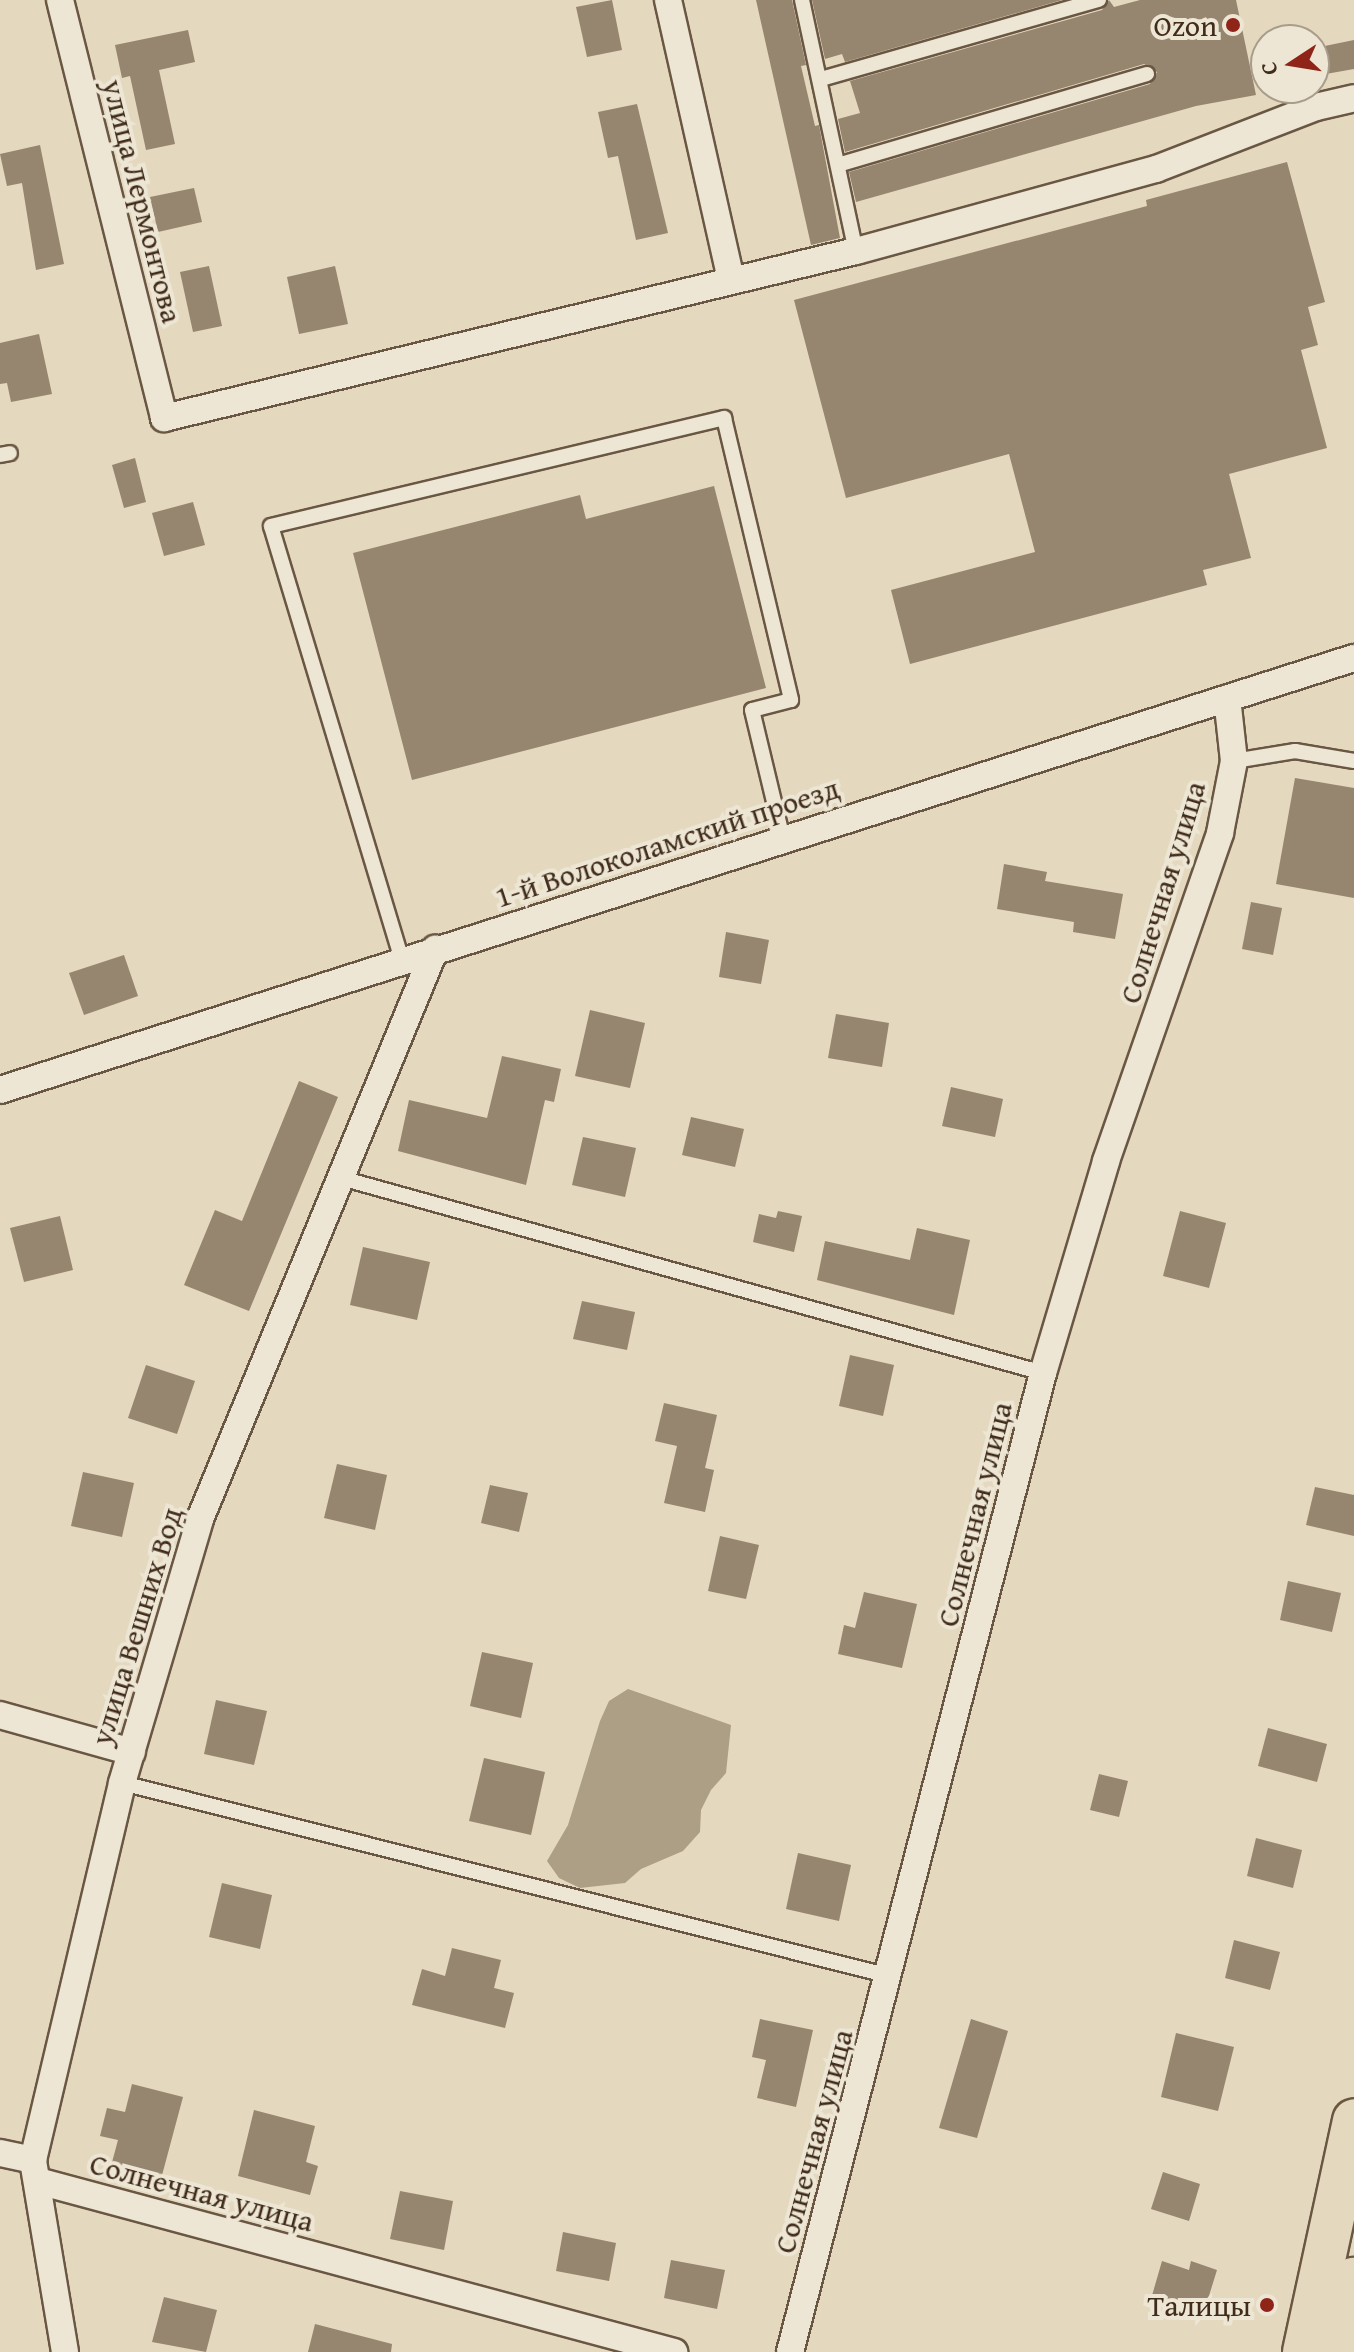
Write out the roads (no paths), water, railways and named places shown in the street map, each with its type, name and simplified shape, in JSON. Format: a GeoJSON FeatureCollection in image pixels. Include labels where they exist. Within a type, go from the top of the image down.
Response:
{"type":"FeatureCollection","features":[{"type":"Feature","properties":{"kind":"main road"},"geometry":{"type":"LineString","coordinates":[[1304,2352],[1354,2120]]}},
{"type":"Feature","properties":{"kind":"main road"},"geometry":{"type":"LineString","coordinates":[[1338,2352],[1354,2279]]}},
{"type":"Feature","properties":{"kind":"street","name":"улица Лермонтова"},"geometry":{"type":"LineString","coordinates":[[60,0],[164,418],[731,279]]}},
{"type":"Feature","properties":{"kind":"street"},"geometry":{"type":"LineString","coordinates":[[668,0],[731,279],[856,251],[1156,169],[1316,107],[1354,98]]}},
{"type":"Feature","properties":{"kind":"street","name":"1-й Волоколамский проезд"},"geometry":{"type":"LineString","coordinates":[[0,1090],[1354,658]]}},
{"type":"Feature","properties":{"kind":"street","name":"Солнечная улица"},"geometry":{"type":"LineString","coordinates":[[790,2352],[890,1976],[1043,1373],[1106,1161],[1220,833],[1234,761],[1227,698]]}},
{"type":"Feature","properties":{"kind":"street","name":"улица Вешних Вод"},"geometry":{"type":"LineString","coordinates":[[65,2352],[35,2170],[122,1783],[200,1519],[435,949]]}},
{"type":"Feature","properties":{"kind":"street"},"geometry":{"type":"LineString","coordinates":[[0,1715],[132,1752]]}},
{"type":"Feature","properties":{"kind":"street","name":"Солнечная улица"},"geometry":{"type":"LineString","coordinates":[[0,2153],[35,2170],[674,2352]]}},
{"type":"Feature","properties":{"kind":"lane"},"geometry":{"type":"LineString","coordinates":[[802,0],[841,164],[856,251]]}},
{"type":"Feature","properties":{"kind":"lane"},"geometry":{"type":"LineString","coordinates":[[821,79],[1099,0]]}},
{"type":"Feature","properties":{"kind":"lane"},"geometry":{"type":"LineString","coordinates":[[841,164],[1147,74]]}},
{"type":"Feature","properties":{"kind":"lane"},"geometry":{"type":"LineString","coordinates":[[402,960],[271,526],[724,418],[791,700],[752,710],[783,839]]}},
{"type":"Feature","properties":{"kind":"lane"},"geometry":{"type":"LineString","coordinates":[[1234,761],[1295,751],[1354,761]]}},
{"type":"Feature","properties":{"kind":"lane"},"geometry":{"type":"LineString","coordinates":[[341,1178],[1043,1373]]}},
{"type":"Feature","properties":{"kind":"lane"},"geometry":{"type":"LineString","coordinates":[[122,1783],[890,1976]]}},
{"type":"Feature","properties":{"kind":"place","name":"Ozon"},"geometry":{"type":"Point","coordinates":[1233,25]}},
{"type":"Feature","properties":{"kind":"place","name":"Талицы"},"geometry":{"type":"Point","coordinates":[1267,2305]}}]}
